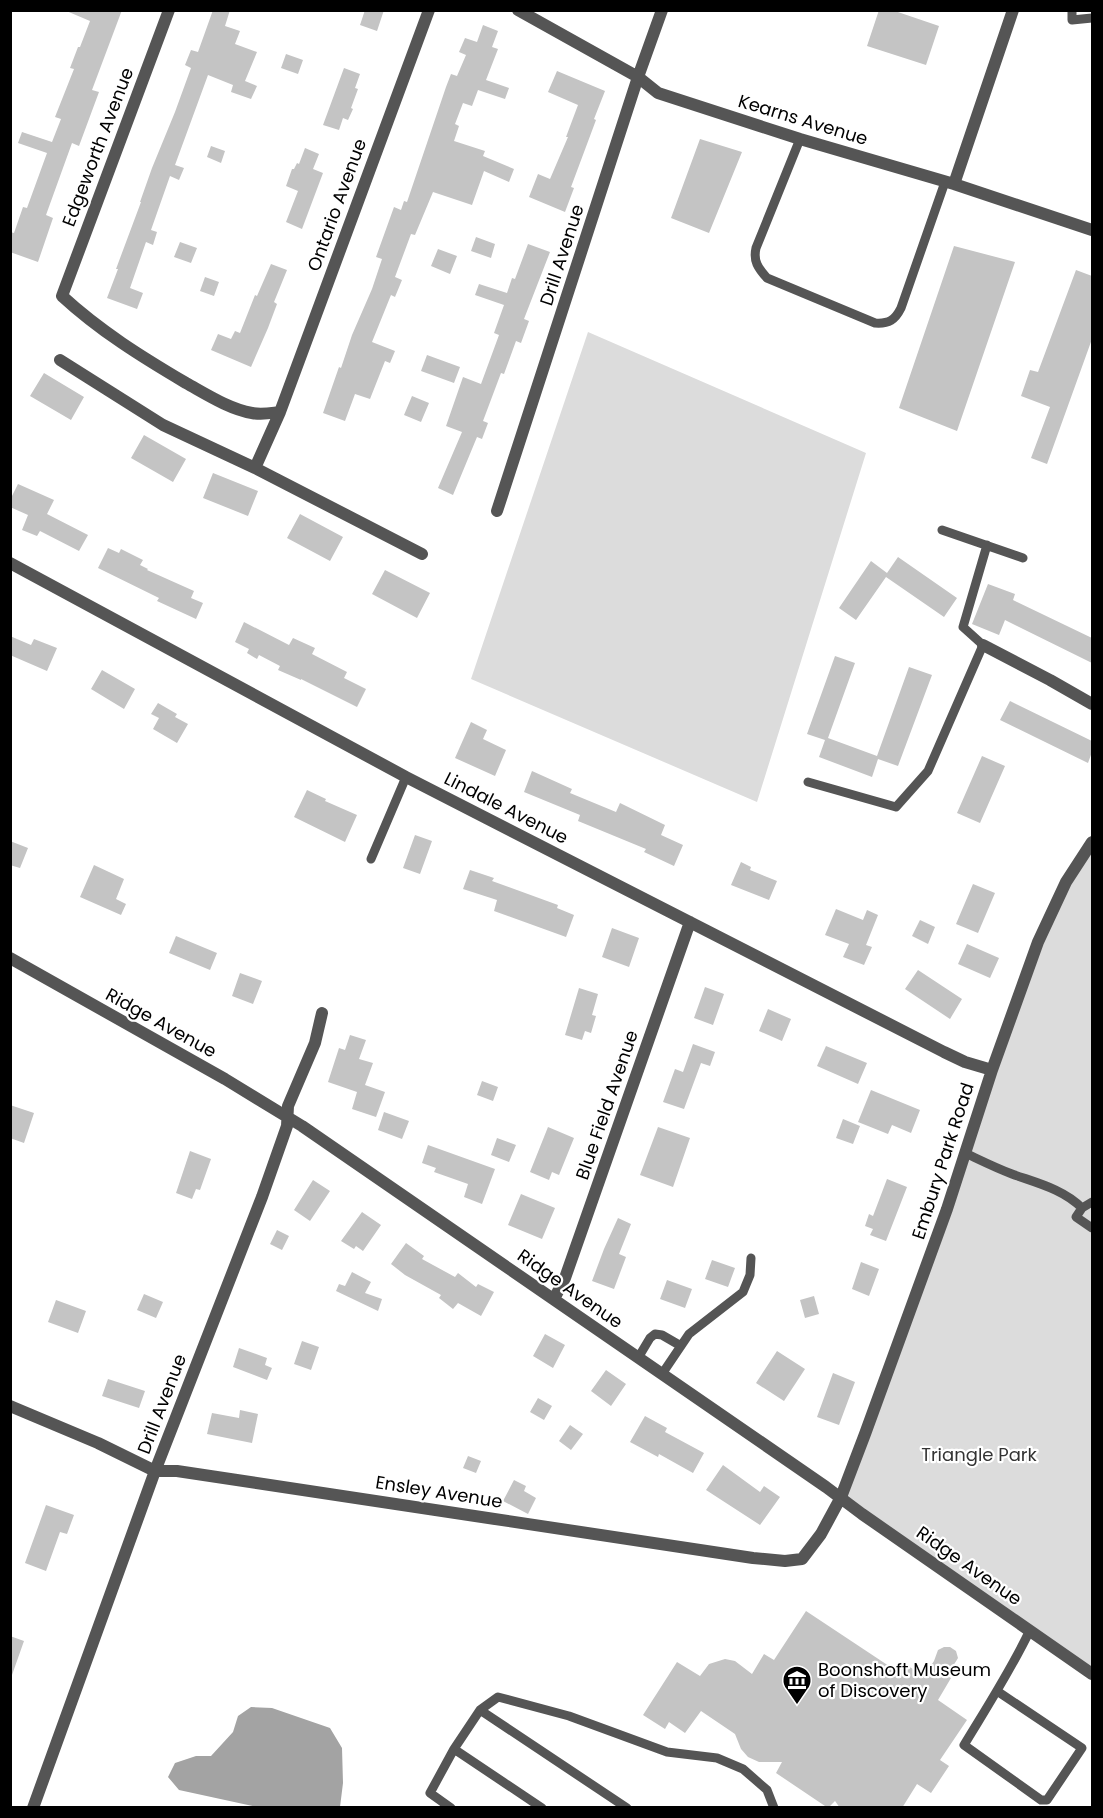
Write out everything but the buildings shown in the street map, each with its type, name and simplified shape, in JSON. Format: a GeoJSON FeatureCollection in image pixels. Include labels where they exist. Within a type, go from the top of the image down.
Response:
{"type":"FeatureCollection","features":[{"type":"Feature","properties":{"kind":"street","name":"Edgeworth Avenue"},"geometry":{"type":"LineString","coordinates":[[169,10],[62,296],[88,320],[142,358],[205,393],[230,406],[251,413],[280,412]]}},
{"type":"Feature","properties":{"kind":"street","name":"Ontario Avenue"},"geometry":{"type":"LineString","coordinates":[[255,468],[280,412],[429,10]]}},
{"type":"Feature","properties":{"kind":"street","name":"Kearns Avenue"},"geometry":{"type":"LineString","coordinates":[[518,10],[638,77],[658,93],[800,139],[950,183],[1092,230]]}},
{"type":"Feature","properties":{"kind":"street","name":"Drill Avenue"},"geometry":{"type":"LineString","coordinates":[[497,511],[638,77],[662,10]]}},
{"type":"Feature","properties":{"kind":"street"},"geometry":{"type":"LineString","coordinates":[[950,183],[1013,10]]}},
{"type":"Feature","properties":{"kind":"street"},"geometry":{"type":"LineString","coordinates":[[60,360],[162,425],[255,468],[422,554]]}},
{"type":"Feature","properties":{"kind":"street","name":"Lindale Avenue"},"geometry":{"type":"LineString","coordinates":[[10,563],[406,777],[944,1052],[965,1062],[992,1070]]}},
{"type":"Feature","properties":{"kind":"street"},"geometry":{"type":"LineString","coordinates":[[983,645],[1092,704]]}},
{"type":"Feature","properties":{"kind":"street","name":"Embury Park Road"},"geometry":{"type":"LineString","coordinates":[[841,1497],[912,1307],[1038,942],[1066,882],[1092,842]]}},
{"type":"Feature","properties":{"kind":"street","name":"Blue Field Avenue"},"geometry":{"type":"LineString","coordinates":[[554,1299],[566,1278],[690,922]]}},
{"type":"Feature","properties":{"kind":"street","name":"Ridge Avenue"},"geometry":{"type":"LineString","coordinates":[[10,958],[288,1117],[841,1497],[1092,1674]]}},
{"type":"Feature","properties":{"kind":"street","name":"Drill Avenue"},"geometry":{"type":"LineString","coordinates":[[33,1808],[155,1470],[262,1197],[287,1126],[288,1106],[315,1043],[322,1014]]}},
{"type":"Feature","properties":{"kind":"street","name":"Ensley Avenue"},"geometry":{"type":"LineString","coordinates":[[10,1407],[98,1443],[155,1470],[177,1471],[753,1558],[785,1561],[802,1559],[821,1534],[841,1497]]}},
{"type":"Feature","properties":{"kind":"lane"},"geometry":{"type":"LineString","coordinates":[[1071,10],[1072,20],[1092,18]]}},
{"type":"Feature","properties":{"kind":"lane"},"geometry":{"type":"LineString","coordinates":[[800,139],[756,248],[754,255],[756,264],[767,278],[875,323],[886,324],[895,319],[901,308],[950,183]]}},
{"type":"Feature","properties":{"kind":"lane"},"geometry":{"type":"LineString","coordinates":[[942,530],[1023,558]]}},
{"type":"Feature","properties":{"kind":"lane"},"geometry":{"type":"LineString","coordinates":[[807,782],[896,807],[928,771],[983,645],[963,627],[987,545]]}},
{"type":"Feature","properties":{"kind":"lane"},"geometry":{"type":"LineString","coordinates":[[371,859],[406,777]]}},
{"type":"Feature","properties":{"kind":"lane"},"geometry":{"type":"LineString","coordinates":[[965,1153],[1072,1198],[1082,1208]]}},
{"type":"Feature","properties":{"kind":"lane"},"geometry":{"type":"LineString","coordinates":[[1092,1202],[1082,1208],[1076,1217],[1092,1228]]}},
{"type":"Feature","properties":{"kind":"lane"},"geometry":{"type":"LineString","coordinates":[[662,1374],[688,1334],[742,1292],[750,1275],[752,1258]]}},
{"type":"Feature","properties":{"kind":"lane"},"geometry":{"type":"LineString","coordinates":[[638,1358],[655,1334],[662,1335],[681,1346]]}},
{"type":"Feature","properties":{"kind":"lane"},"geometry":{"type":"LineString","coordinates":[[997,1691],[1082,1749],[1047,1800],[1041,1800],[964,1745],[997,1691],[1011,1669],[1030,1630]]}},
{"type":"Feature","properties":{"kind":"lane"},"geometry":{"type":"LineString","coordinates":[[451,1808],[430,1793],[454,1749],[480,1710],[498,1697],[569,1716],[667,1752],[717,1758],[743,1769],[767,1790],[774,1808]]}},
{"type":"Feature","properties":{"kind":"lane"},"geometry":{"type":"LineString","coordinates":[[480,1710],[627,1808]]}},
{"type":"Feature","properties":{"kind":"lane"},"geometry":{"type":"LineString","coordinates":[[454,1749],[542,1808]]}},
{"type":"Feature","properties":{"kind":"green space"},"geometry":{"type":"Polygon","coordinates":[[[588,332],[866,453],[757,802],[471,679],[588,332]]]}},
{"type":"Feature","properties":{"kind":"green space","name":"Triangle Park"},"geometry":{"type":"Polygon","coordinates":[[[1092,842],[1092,1674],[841,1497],[1038,942],[1092,842]]]}},
{"type":"Feature","properties":{"kind":"shaded area"},"geometry":{"type":"Polygon","coordinates":[[[251,1707],[272,1708],[330,1728],[342,1748],[343,1783],[340,1807],[257,1807],[179,1790],[168,1777],[175,1763],[196,1756],[211,1756],[233,1732],[238,1716],[251,1707]]]}},
{"type":"Feature","properties":{"kind":"place","name":"Boonshoft Museum of Discovery"},"geometry":{"type":"Point","coordinates":[797,1706]}}]}
